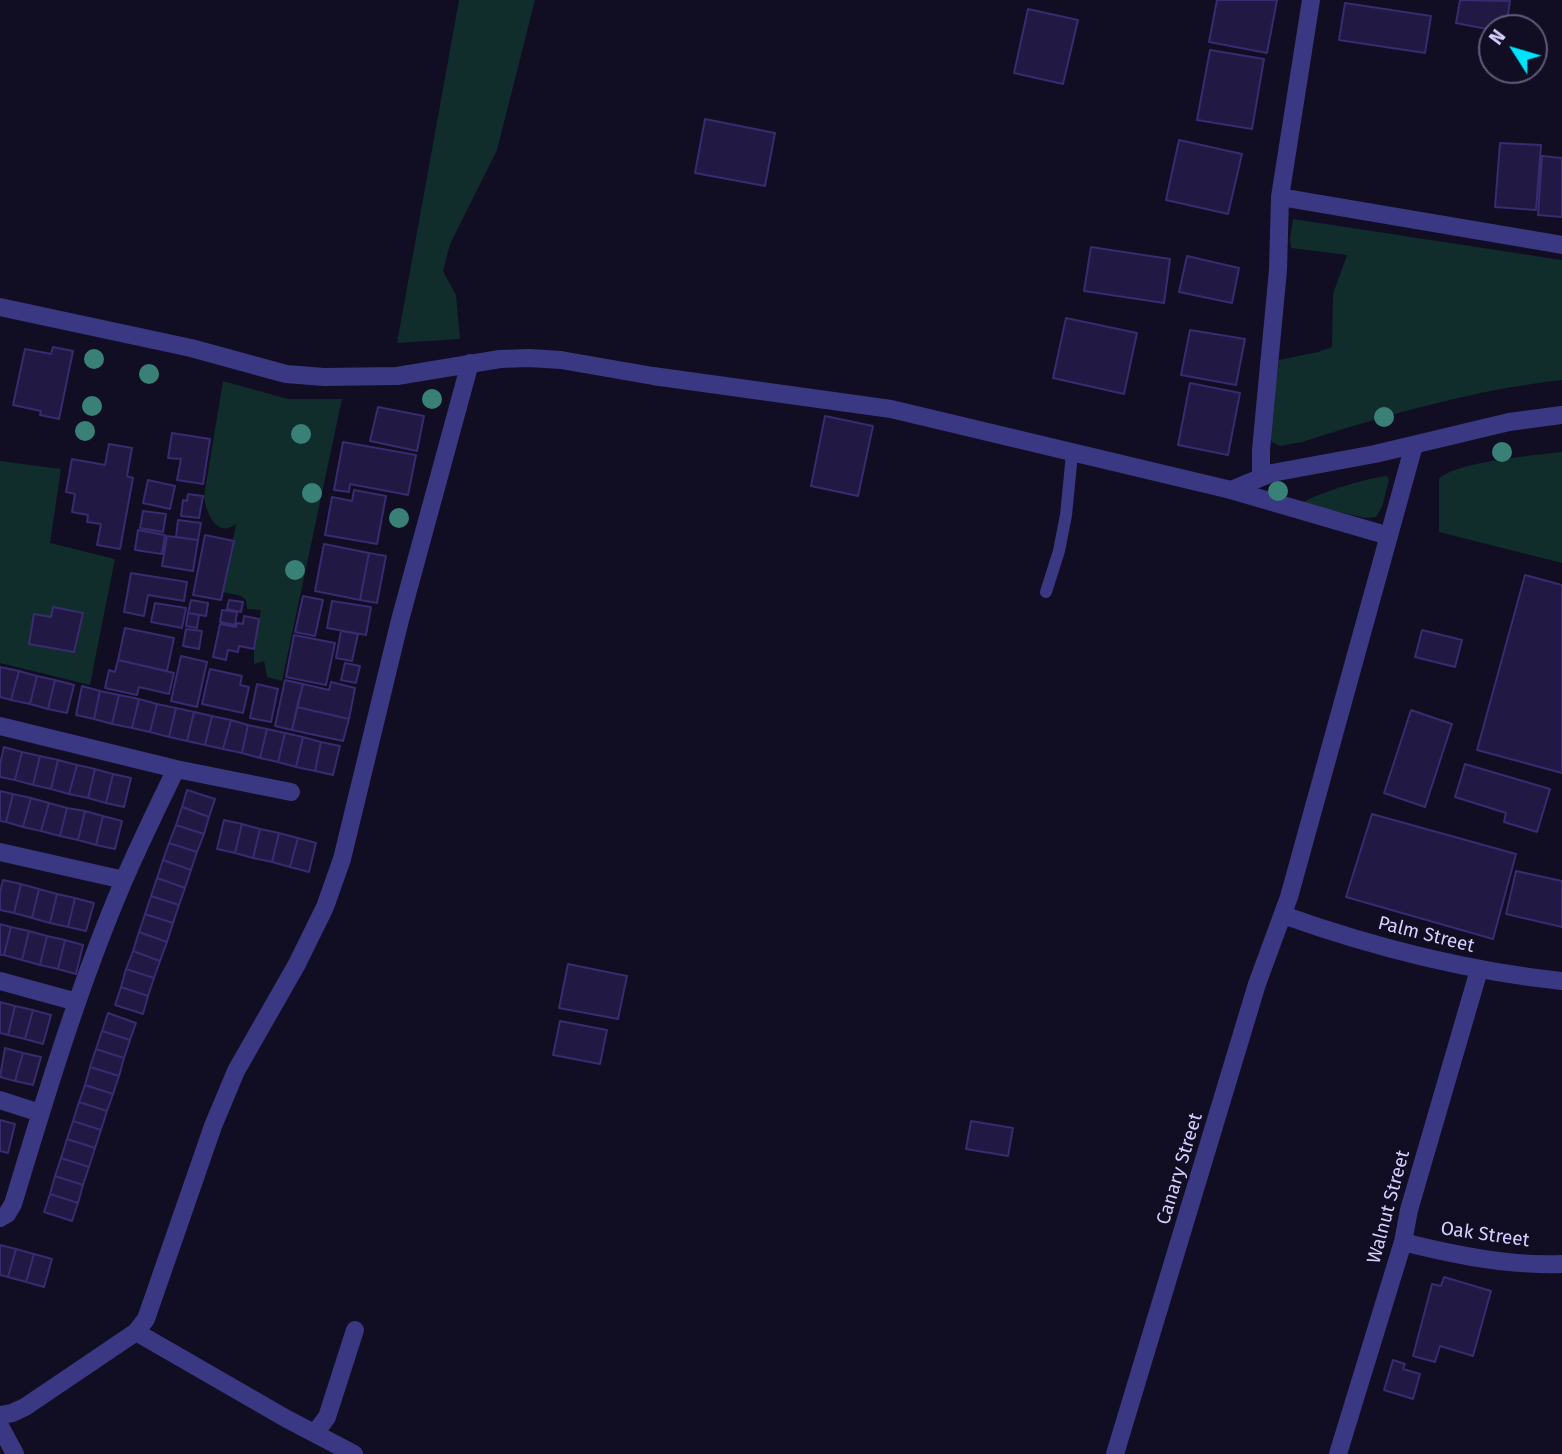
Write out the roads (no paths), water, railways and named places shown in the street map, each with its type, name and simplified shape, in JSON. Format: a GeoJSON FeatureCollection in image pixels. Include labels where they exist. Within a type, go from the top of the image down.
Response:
{"type":"FeatureCollection","features":[{"type":"Feature","properties":{"kind":"street"},"geometry":{"type":"LineString","coordinates":[[1261,477],[1261,450],[1278,270],[1280,197],[1311,0]]}},
{"type":"Feature","properties":{"kind":"street"},"geometry":{"type":"LineString","coordinates":[[1280,197],[1562,245]]}},
{"type":"Feature","properties":{"kind":"street"},"geometry":{"type":"LineString","coordinates":[[0,307],[191,348],[286,374],[324,377],[397,376],[470,363],[529,358],[561,360],[653,376],[891,409],[1231,490],[1389,536]]}},
{"type":"Feature","properties":{"kind":"street"},"geometry":{"type":"LineString","coordinates":[[0,1415],[25,1407],[136,1332],[146,1319],[213,1126],[236,1070],[297,964],[326,907],[342,859],[400,620],[470,363]]}},
{"type":"Feature","properties":{"kind":"street"},"geometry":{"type":"LineString","coordinates":[[1231,490],[1272,473],[1414,445],[1508,422],[1562,415]]}},
{"type":"Feature","properties":{"kind":"street","name":"Canary Street"},"geometry":{"type":"LineString","coordinates":[[1115,1454],[1257,984],[1289,897],[1414,445]]}},
{"type":"Feature","properties":{"kind":"street"},"geometry":{"type":"LineString","coordinates":[[0,726],[176,769],[291,792]]}},
{"type":"Feature","properties":{"kind":"street"},"geometry":{"type":"LineString","coordinates":[[0,1218],[7,1214],[13,1204],[77,1002],[124,880],[176,769]]}},
{"type":"Feature","properties":{"kind":"street"},"geometry":{"type":"LineString","coordinates":[[0,852],[124,880]]}},
{"type":"Feature","properties":{"kind":"street","name":"Palm Street"},"geometry":{"type":"LineString","coordinates":[[1283,915],[1341,935],[1479,970],[1562,981]]}},
{"type":"Feature","properties":{"kind":"street","name":"Walnut Street"},"geometry":{"type":"LineString","coordinates":[[1338,1454],[1403,1242],[1409,1210],[1479,970]]}},
{"type":"Feature","properties":{"kind":"street"},"geometry":{"type":"LineString","coordinates":[[0,981],[77,1002]]}},
{"type":"Feature","properties":{"kind":"street"},"geometry":{"type":"LineString","coordinates":[[0,1100],[40,1113]]}},
{"type":"Feature","properties":{"kind":"street","name":"Oak Street"},"geometry":{"type":"LineString","coordinates":[[1403,1242],[1454,1255],[1562,1264]]}},
{"type":"Feature","properties":{"kind":"street"},"geometry":{"type":"LineString","coordinates":[[315,1433],[327,1417],[355,1330]]}},
{"type":"Feature","properties":{"kind":"street"},"geometry":{"type":"LineString","coordinates":[[136,1332],[354,1454]]}},
{"type":"Feature","properties":{"kind":"street"},"geometry":{"type":"LineString","coordinates":[[0,1426],[16,1454]]}},
{"type":"Feature","properties":{"kind":"lane"},"geometry":{"type":"LineString","coordinates":[[1046,592],[1059,551],[1066,515],[1072,454]]}}]}
